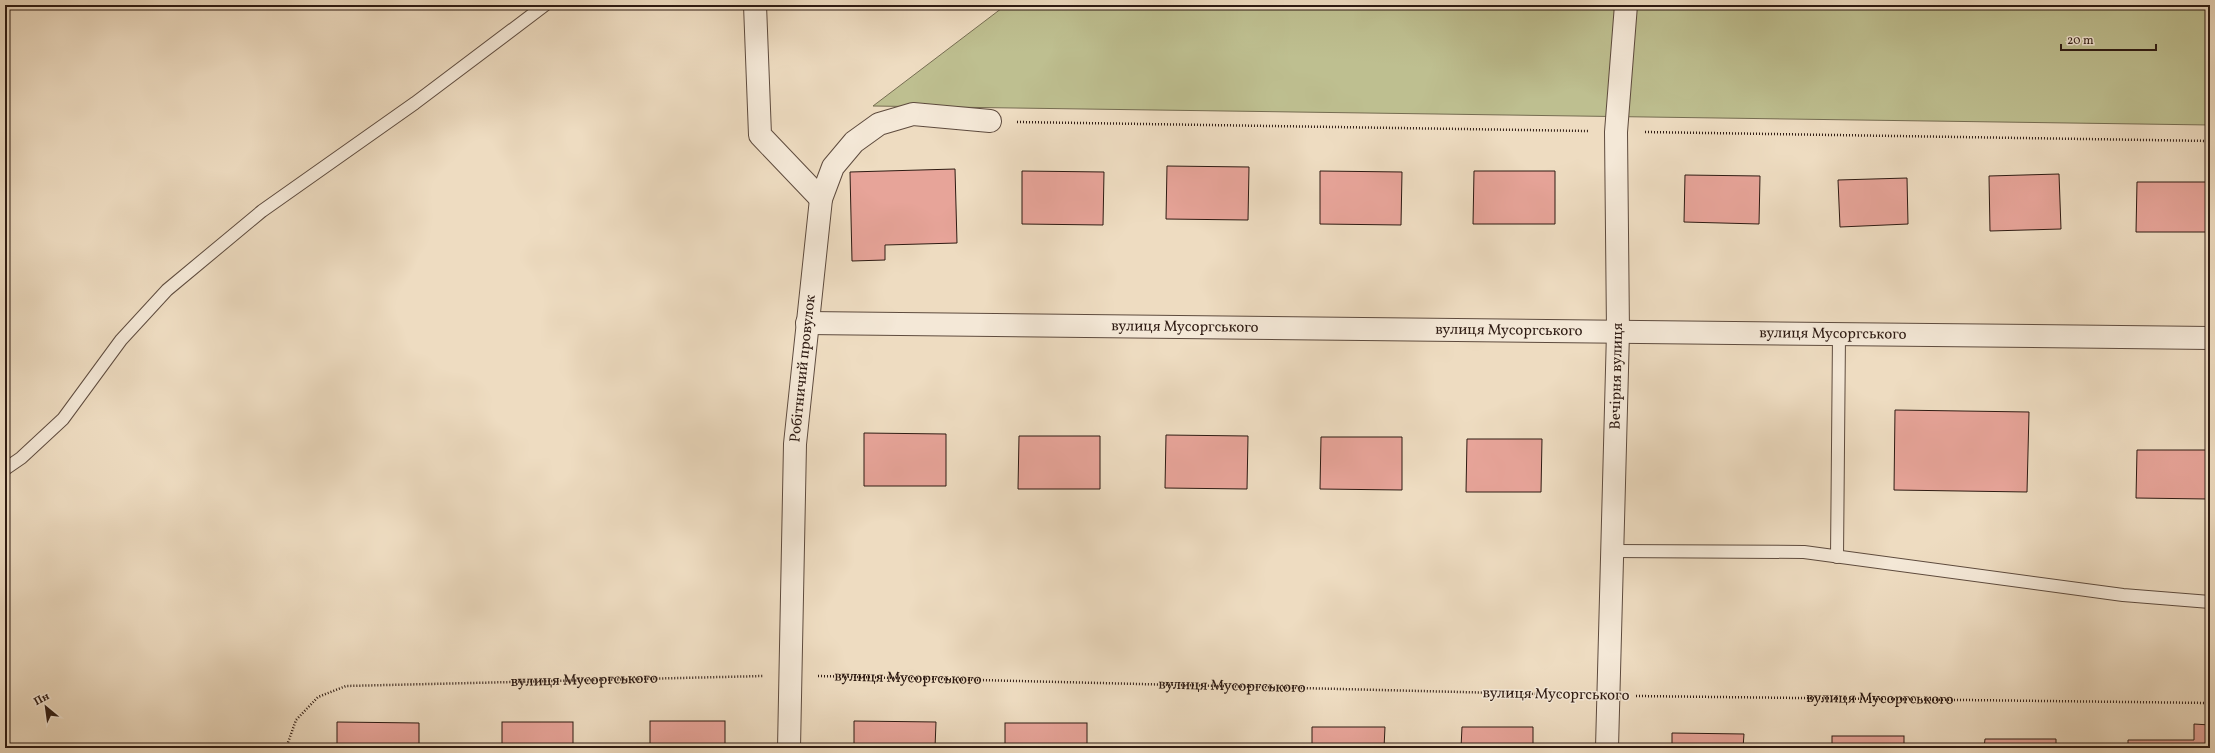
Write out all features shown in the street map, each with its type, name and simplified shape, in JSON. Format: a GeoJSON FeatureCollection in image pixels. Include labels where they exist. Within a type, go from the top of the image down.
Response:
{"type":"FeatureCollection","features":[{"type":"Feature","properties":{"kind":"street"},"geometry":{"type":"LineString","coordinates":[[755,5],[760,135],[821,199]]}},
{"type":"Feature","properties":{"kind":"street","name":"Вечірня вулиця"},"geometry":{"type":"LineString","coordinates":[[1607,748],[1618,332],[1616,132],[1626,5]]}},
{"type":"Feature","properties":{"kind":"street","name":"Робітничий провулок"},"geometry":{"type":"LineString","coordinates":[[789,748],[795,444],[821,199],[833,167],[854,142],[879,124],[913,114],[990,121]]}},
{"type":"Feature","properties":{"kind":"street","name":"вулиця Мусоргського"},"geometry":{"type":"LineString","coordinates":[[808,323],[2210,338]]}},
{"type":"Feature","properties":{"kind":"lane"},"geometry":{"type":"LineString","coordinates":[[5,469],[21,458],[63,419],[121,340],[167,290],[262,211],[415,103],[545,5]]}},
{"type":"Feature","properties":{"kind":"lane"},"geometry":{"type":"LineString","coordinates":[[1837,557],[1839,335]]}},
{"type":"Feature","properties":{"kind":"lane"},"geometry":{"type":"LineString","coordinates":[[1612,551],[1804,552],[2123,595],[2210,602]]}},
{"type":"Feature","properties":{"kind":"path","name":"вулиця Мусоргського"},"geometry":{"type":"LineString","coordinates":[[286,748],[296,720],[312,703],[318,697],[346,686],[791,675],[1609,696],[2210,703]]}},
{"type":"Feature","properties":{"kind":"green space"},"geometry":{"type":"Polygon","coordinates":[[[1006,5],[2210,5],[2210,125],[873,106],[1006,5]]]}},
{"type":"Feature","properties":{"kind":"building"},"geometry":{"type":"Polygon","coordinates":[[[1167,166],[1249,167],[1248,220],[1166,219],[1167,166]]]}},
{"type":"Feature","properties":{"kind":"building"},"geometry":{"type":"Polygon","coordinates":[[[955,169],[957,243],[885,245],[885,260],[852,261],[850,172],[955,169]]]}},
{"type":"Feature","properties":{"kind":"building"},"geometry":{"type":"Polygon","coordinates":[[[1022,171],[1104,172],[1103,225],[1022,224],[1022,171]]]}},
{"type":"Feature","properties":{"kind":"building"},"geometry":{"type":"Polygon","coordinates":[[[1320,171],[1402,172],[1401,225],[1320,224],[1320,171]]]}},
{"type":"Feature","properties":{"kind":"building"},"geometry":{"type":"Polygon","coordinates":[[[1474,171],[1555,171],[1555,224],[1473,224],[1474,171]]]}},
{"type":"Feature","properties":{"kind":"building"},"geometry":{"type":"Polygon","coordinates":[[[2059,174],[2061,229],[1990,231],[1989,176],[2059,174]]]}},
{"type":"Feature","properties":{"kind":"building"},"geometry":{"type":"Polygon","coordinates":[[[1685,175],[1760,176],[1759,224],[1684,222],[1685,175]]]}},
{"type":"Feature","properties":{"kind":"building"},"geometry":{"type":"Polygon","coordinates":[[[1907,178],[1908,224],[1840,227],[1838,180],[1907,178]]]}},
{"type":"Feature","properties":{"kind":"building"},"geometry":{"type":"Polygon","coordinates":[[[2137,182],[2210,182],[2210,232],[2136,232],[2137,182]]]}},
{"type":"Feature","properties":{"kind":"building"},"geometry":{"type":"Polygon","coordinates":[[[1895,410],[2029,412],[2027,492],[1894,490],[1895,410]]]}},
{"type":"Feature","properties":{"kind":"building"},"geometry":{"type":"Polygon","coordinates":[[[864,433],[946,434],[946,486],[864,486],[864,433]]]}},
{"type":"Feature","properties":{"kind":"building"},"geometry":{"type":"Polygon","coordinates":[[[1166,435],[1248,436],[1247,489],[1165,488],[1166,435]]]}},
{"type":"Feature","properties":{"kind":"building"},"geometry":{"type":"Polygon","coordinates":[[[1019,436],[1100,436],[1100,489],[1018,489],[1019,436]]]}},
{"type":"Feature","properties":{"kind":"building"},"geometry":{"type":"Polygon","coordinates":[[[1321,437],[1402,437],[1402,490],[1320,489],[1321,437]]]}},
{"type":"Feature","properties":{"kind":"building"},"geometry":{"type":"Polygon","coordinates":[[[1467,439],[1542,439],[1541,492],[1466,492],[1467,439]]]}},
{"type":"Feature","properties":{"kind":"building"},"geometry":{"type":"Polygon","coordinates":[[[2137,450],[2209,450],[2208,499],[2136,498],[2137,450]]]}},
{"type":"Feature","properties":{"kind":"building"},"geometry":{"type":"Polygon","coordinates":[[[650,721],[725,721],[725,748],[650,748],[650,721]]]}},
{"type":"Feature","properties":{"kind":"building"},"geometry":{"type":"Polygon","coordinates":[[[854,721],[936,722],[935,748],[854,748],[854,721]]]}},
{"type":"Feature","properties":{"kind":"building"},"geometry":{"type":"Polygon","coordinates":[[[337,722],[419,723],[419,748],[337,748],[337,722]]]}},
{"type":"Feature","properties":{"kind":"building"},"geometry":{"type":"Polygon","coordinates":[[[502,722],[573,722],[573,748],[502,748],[502,722]]]}},
{"type":"Feature","properties":{"kind":"building"},"geometry":{"type":"Polygon","coordinates":[[[1005,723],[1087,723],[1087,748],[1005,748],[1005,723]]]}},
{"type":"Feature","properties":{"kind":"building"},"geometry":{"type":"Polygon","coordinates":[[[2194,724],[2210,725],[2210,748],[2128,748],[2128,740],[2194,740],[2194,724]]]}},
{"type":"Feature","properties":{"kind":"building"},"geometry":{"type":"Polygon","coordinates":[[[1312,727],[1385,727],[1384,748],[1312,748],[1312,727]]]}},
{"type":"Feature","properties":{"kind":"building"},"geometry":{"type":"Polygon","coordinates":[[[1462,727],[1533,727],[1533,748],[1461,748],[1462,727]]]}},
{"type":"Feature","properties":{"kind":"building"},"geometry":{"type":"Polygon","coordinates":[[[1672,733],[1744,734],[1743,748],[1672,748],[1672,733]]]}},
{"type":"Feature","properties":{"kind":"building"},"geometry":{"type":"Polygon","coordinates":[[[1832,736],[1904,736],[1904,748],[1832,748],[1832,736]]]}},
{"type":"Feature","properties":{"kind":"building"},"geometry":{"type":"Polygon","coordinates":[[[1985,739],[2056,739],[2056,748],[1984,748],[1985,739]]]}},
{"type":"Feature","properties":{"kind":"building"},"geometry":{"type":"Polygon","coordinates":[[[1148,744],[1229,744],[1229,748],[1148,748],[1148,744]]]}}]}
